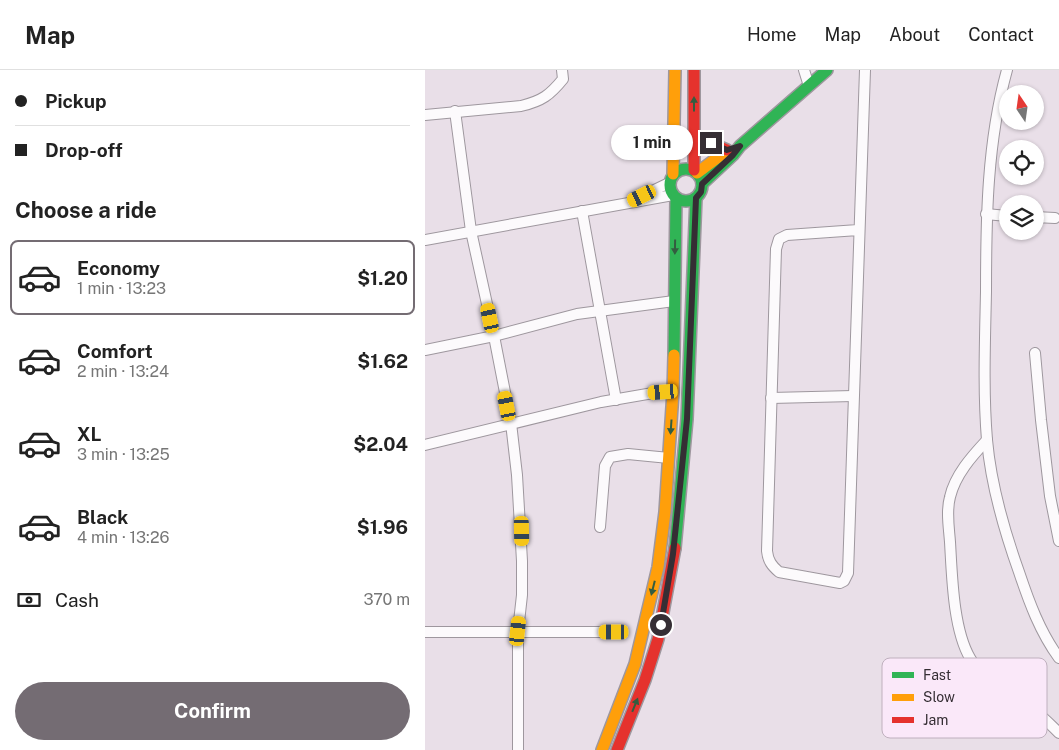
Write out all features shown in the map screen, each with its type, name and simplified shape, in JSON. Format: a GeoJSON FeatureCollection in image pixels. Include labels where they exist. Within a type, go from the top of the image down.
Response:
{"type":"FeatureCollection","features":[{"type":"Feature","properties":{"kind":"main road"},"geometry":{"type":"LineString","coordinates":[[603,750],[635,664],[658,566],[665,512],[673,392],[674,197],[670,189],[675,70]]}},
{"type":"Feature","properties":{"kind":"main road"},"geometry":{"type":"LineString","coordinates":[[694,70],[695,172]]}},
{"type":"Feature","properties":{"kind":"main road"},"geometry":{"type":"LineString","coordinates":[[702,184],[740,146],[827,70]]}},
{"type":"Feature","properties":{"kind":"main road"},"geometry":{"type":"LineString","coordinates":[[694,136],[727,150]]}},
{"type":"Feature","properties":{"kind":"main road"},"geometry":{"type":"LineString","coordinates":[[695,172],[727,150],[740,146]]}},
{"type":"Feature","properties":{"kind":"main road"},"geometry":{"type":"LineString","coordinates":[[671,178],[679,170],[687,168],[701,178],[702,184],[701,192],[696,198],[686,202],[674,197]]}},
{"type":"Feature","properties":{"kind":"main road"},"geometry":{"type":"LineString","coordinates":[[617,750],[645,680],[658,639],[673,554],[687,419],[696,198]]}},
{"type":"Feature","properties":{"kind":"street"},"geometry":{"type":"LineString","coordinates":[[425,115],[521,106],[532,103],[551,94],[563,75],[570,70]]}},
{"type":"Feature","properties":{"kind":"street"},"geometry":{"type":"LineString","coordinates":[[805,70],[809,86]]}},
{"type":"Feature","properties":{"kind":"street"},"geometry":{"type":"LineString","coordinates":[[858,230],[787,235],[779,239],[776,249],[768,560],[779,572],[840,583],[844,581],[848,573],[858,230],[865,70]]}},
{"type":"Feature","properties":{"kind":"street"},"geometry":{"type":"LineString","coordinates":[[1007,70],[1000,96],[993,138],[986,214],[985,341],[987,440],[1002,519],[1011,550],[1029,602],[1049,644],[1059,658]]}},
{"type":"Feature","properties":{"kind":"street"},"geometry":{"type":"LineString","coordinates":[[455,111],[471,231],[511,423],[517,476],[522,531],[522,595],[518,631],[518,750]]}},
{"type":"Feature","properties":{"kind":"street"},"geometry":{"type":"LineString","coordinates":[[628,202],[671,178]]}},
{"type":"Feature","properties":{"kind":"street"},"geometry":{"type":"LineString","coordinates":[[425,240],[628,202],[674,197]]}},
{"type":"Feature","properties":{"kind":"street"},"geometry":{"type":"LineString","coordinates":[[582,211],[616,400]]}},
{"type":"Feature","properties":{"kind":"street"},"geometry":{"type":"LineString","coordinates":[[986,214],[999,215]]}},
{"type":"Feature","properties":{"kind":"street"},"geometry":{"type":"LineString","coordinates":[[1044,217],[1055,218]]}},
{"type":"Feature","properties":{"kind":"street"},"geometry":{"type":"LineString","coordinates":[[425,350],[494,336],[577,314],[674,301]]}},
{"type":"Feature","properties":{"kind":"street"},"geometry":{"type":"LineString","coordinates":[[1035,353],[1049,486],[1059,541]]}},
{"type":"Feature","properties":{"kind":"street"},"geometry":{"type":"LineString","coordinates":[[425,445],[601,402],[653,393],[673,392]]}},
{"type":"Feature","properties":{"kind":"street"},"geometry":{"type":"LineString","coordinates":[[771,398],[853,396]]}},
{"type":"Feature","properties":{"kind":"street"},"geometry":{"type":"LineString","coordinates":[[969,658],[956,610],[948,518],[949,498],[961,472],[987,440]]}},
{"type":"Feature","properties":{"kind":"street"},"geometry":{"type":"LineString","coordinates":[[600,527],[605,466],[610,457],[628,454],[669,458]]}},
{"type":"Feature","properties":{"kind":"street"},"geometry":{"type":"LineString","coordinates":[[425,632],[614,632]]}},
{"type":"Feature","properties":{"kind":"street"},"geometry":{"type":"LineString","coordinates":[[1047,722],[1059,732]]}},
{"type":"Feature","properties":{"kind":"traffic: fast"},"geometry":{"type":"LineString","coordinates":[[702,184],[740,146],[827,70]]}},
{"type":"Feature","properties":{"kind":"traffic: fast"},"geometry":{"type":"LineString","coordinates":[[686,169],[692,170],[697,174],[701,179],[702,185],[701,191],[697,196],[692,200],[686,201],[680,200],[675,196],[671,191],[670,185],[671,179],[675,174],[680,170],[686,169]]}},
{"type":"Feature","properties":{"kind":"traffic: fast"},"geometry":{"type":"LineString","coordinates":[[674,355],[676,198]]}},
{"type":"Feature","properties":{"kind":"traffic: fast"},"geometry":{"type":"LineString","coordinates":[[675,548],[687,419],[696,198]]}},
{"type":"Feature","properties":{"kind":"traffic: slow"},"geometry":{"type":"LineString","coordinates":[[673,174],[675,70]]}},
{"type":"Feature","properties":{"kind":"traffic: slow"},"geometry":{"type":"LineString","coordinates":[[697,173],[725,152]]}},
{"type":"Feature","properties":{"kind":"traffic: slow"},"geometry":{"type":"LineString","coordinates":[[602,750],[635,664],[658,567],[665,512],[674,355]]}},
{"type":"Feature","properties":{"kind":"traffic: jam"},"geometry":{"type":"LineString","coordinates":[[694,70],[694,170]]}},
{"type":"Feature","properties":{"kind":"traffic: jam"},"geometry":{"type":"LineString","coordinates":[[694,136],[727,150]]}},
{"type":"Feature","properties":{"kind":"traffic: jam"},"geometry":{"type":"LineString","coordinates":[[617,750],[645,680],[658,639],[675,548]]}},
{"type":"Feature","properties":{"kind":"route"},"geometry":{"type":"LineString","coordinates":[[661,625],[673,554],[687,419],[696,198],[701,192],[702,184],[740,146],[727,150],[711,143]]}}]}
